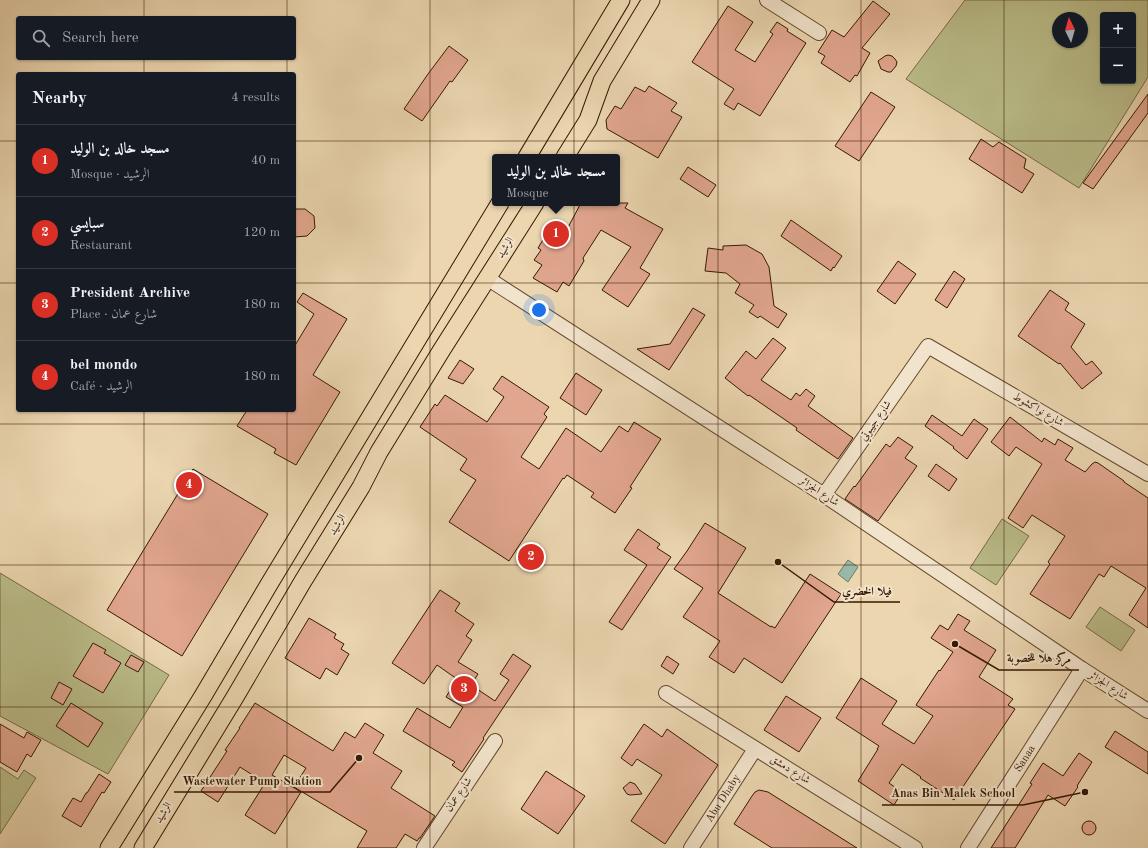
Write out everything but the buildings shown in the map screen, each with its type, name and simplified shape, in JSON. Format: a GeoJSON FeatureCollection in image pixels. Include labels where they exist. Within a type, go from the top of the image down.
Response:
{"type":"FeatureCollection","features":[{"type":"Feature","properties":{"kind":"main road"},"geometry":{"type":"LineString","coordinates":[[529,154],[621,0]]}},
{"type":"Feature","properties":{"kind":"main road"},"geometry":{"type":"LineString","coordinates":[[566,154],[588,120],[602,81],[651,0]]}},
{"type":"Feature","properties":{"kind":"main road"},"geometry":{"type":"LineString","coordinates":[[109,848],[203,696],[498,206]]}},
{"type":"Feature","properties":{"kind":"main road","name":"الرشيد"},"geometry":{"type":"LineString","coordinates":[[143,848],[236,697],[303,581],[361,487],[379,452],[533,206]]}},
{"type":"Feature","properties":{"kind":"street"},"geometry":{"type":"LineString","coordinates":[[767,0],[819,33]]}},
{"type":"Feature","properties":{"kind":"street","name":"شارع الجزائر"},"geometry":{"type":"LineString","coordinates":[[487,278],[824,495],[1082,669],[1148,711]]}},
{"type":"Feature","properties":{"kind":"street","name":"شارع جيبوتي"},"geometry":{"type":"LineString","coordinates":[[824,495],[928,346]]}},
{"type":"Feature","properties":{"kind":"street","name":"شارع نواكشوط"},"geometry":{"type":"LineString","coordinates":[[928,346],[1148,474]]}},
{"type":"Feature","properties":{"kind":"street","name":"Sanaa"},"geometry":{"type":"LineString","coordinates":[[968,848],[1082,669]]}},
{"type":"Feature","properties":{"kind":"street","name":"شارع دمشق"},"geometry":{"type":"LineString","coordinates":[[666,693],[915,848]]}},
{"type":"Feature","properties":{"kind":"street","name":"شارع عمان"},"geometry":{"type":"LineString","coordinates":[[424,848],[495,741]]}},
{"type":"Feature","properties":{"kind":"street","name":"Abu Dhaby"},"geometry":{"type":"LineString","coordinates":[[691,848],[755,749]]}},
{"type":"Feature","properties":{"kind":"green space"},"geometry":{"type":"Polygon","coordinates":[[[965,0],[1148,0],[1148,77],[1079,188],[906,79],[965,0]]]}},
{"type":"Feature","properties":{"kind":"green space"},"geometry":{"type":"Polygon","coordinates":[[[1002,519],[1029,536],[996,585],[970,568],[1002,519]]]}},
{"type":"Feature","properties":{"kind":"green space"},"geometry":{"type":"Polygon","coordinates":[[[0,573],[169,675],[108,774],[0,716],[0,573]]]}},
{"type":"Feature","properties":{"kind":"green space"},"geometry":{"type":"Polygon","coordinates":[[[1100,607],[1135,630],[1121,651],[1086,627],[1100,607]]]}},
{"type":"Feature","properties":{"kind":"green space"},"geometry":{"type":"Polygon","coordinates":[[[0,767],[18,779],[24,770],[36,778],[0,834],[0,767]]]}},
{"type":"Feature","properties":{"kind":"shaded area"},"geometry":{"type":"Polygon","coordinates":[[[848,560],[858,567],[848,582],[838,574],[848,560]]]}},
{"type":"Feature","properties":{"kind":"place","name":"مسجد خالد بن الوليد"},"geometry":{"type":"Point","coordinates":[556,234]}},
{"type":"Feature","properties":{"kind":"place","name":"bel mondo"},"geometry":{"type":"Point","coordinates":[189,485]}},
{"type":"Feature","properties":{"kind":"place","name":"سبايسي"},"geometry":{"type":"Point","coordinates":[531,557]}},
{"type":"Feature","properties":{"kind":"place","name":"فيلا الخضري"},"geometry":{"type":"Point","coordinates":[778,562]}},
{"type":"Feature","properties":{"kind":"place","name":"مركز هلا للخصوبة"},"geometry":{"type":"Point","coordinates":[955,644]}},
{"type":"Feature","properties":{"kind":"place","name":"President Archive"},"geometry":{"type":"Point","coordinates":[464,689]}},
{"type":"Feature","properties":{"kind":"place","name":"Wastewater Pump Station"},"geometry":{"type":"Point","coordinates":[359,758]}},
{"type":"Feature","properties":{"kind":"place","name":"Anas Bin Malek School"},"geometry":{"type":"Point","coordinates":[1085,792]}}]}
